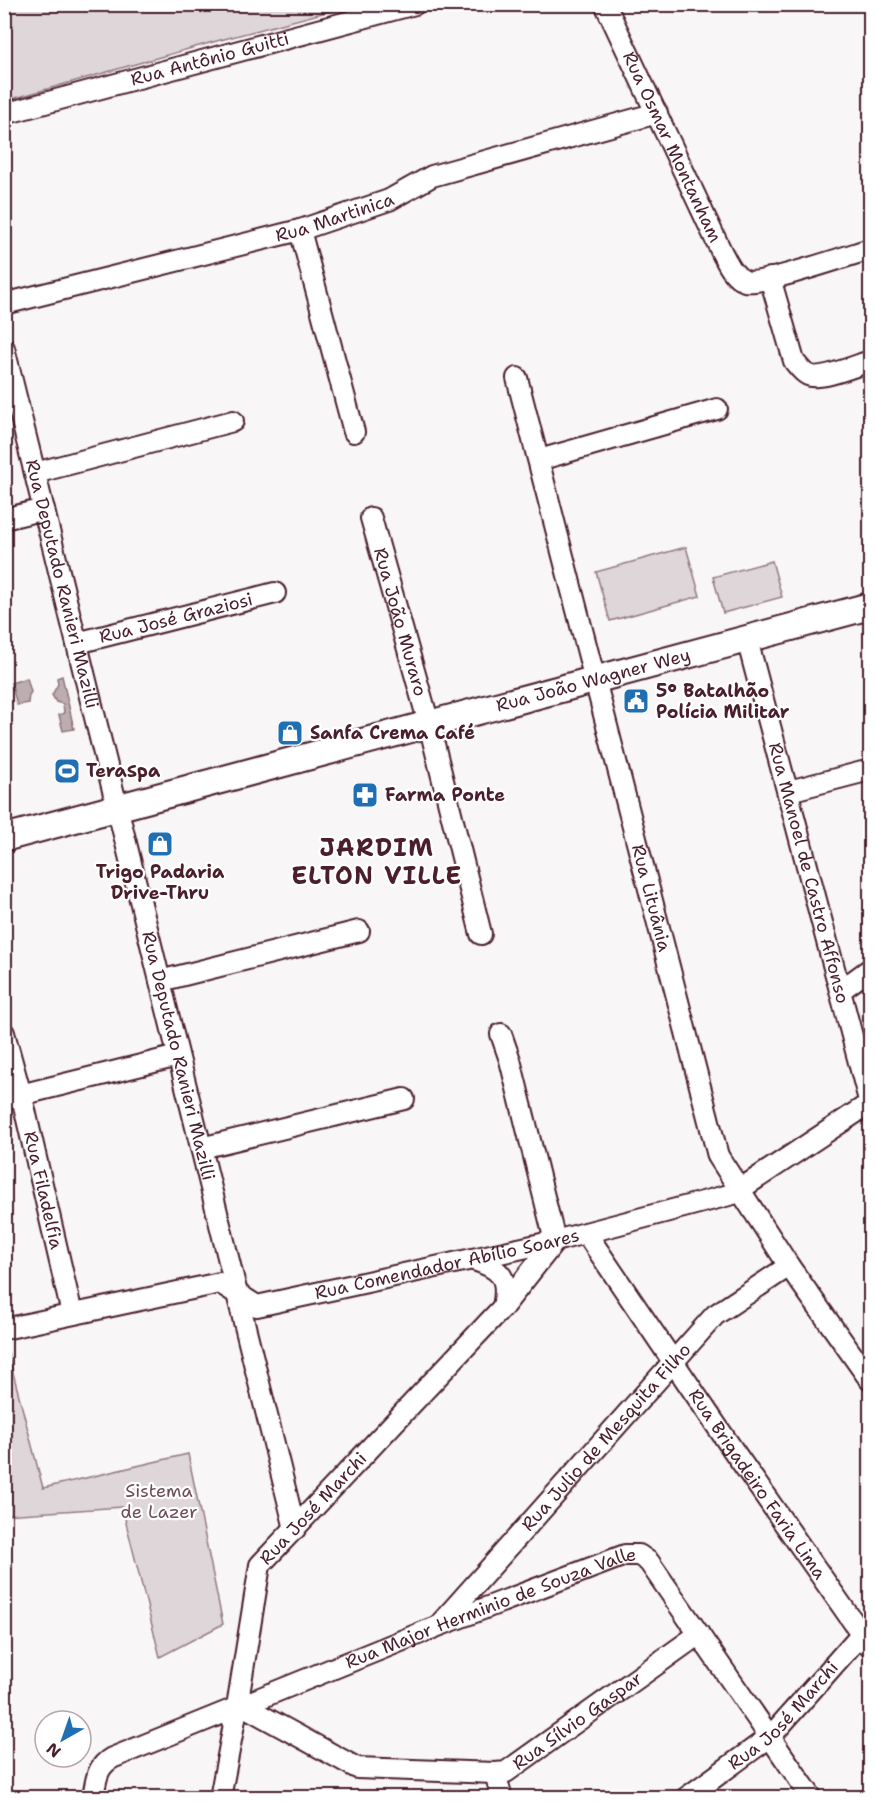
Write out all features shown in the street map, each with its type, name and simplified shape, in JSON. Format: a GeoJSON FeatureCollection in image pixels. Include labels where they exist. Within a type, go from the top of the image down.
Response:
{"type":"FeatureCollection","features":[{"type":"Feature","properties":{"kind":"main road","name":"Rua João Wagner Wey"},"geometry":{"type":"LineString","coordinates":[[4,838],[870,606]]}},
{"type":"Feature","properties":{"kind":"street","name":"Rua Antônio Guitti"},"geometry":{"type":"LineString","coordinates":[[4,114],[415,4]]}},
{"type":"Feature","properties":{"kind":"street","name":"Rua Osmar Montanham"},"geometry":{"type":"LineString","coordinates":[[605,4],[722,253],[736,276],[748,282],[770,278]]}},
{"type":"Feature","properties":{"kind":"street","name":"Rua Martinica"},"geometry":{"type":"LineString","coordinates":[[4,304],[300,230],[389,200],[432,176],[657,113]]}},
{"type":"Feature","properties":{"kind":"street"},"geometry":{"type":"LineString","coordinates":[[300,230],[354,432]]}},
{"type":"Feature","properties":{"kind":"street"},"geometry":{"type":"LineString","coordinates":[[870,249],[770,278],[794,361],[801,371],[810,377],[820,376],[870,361]]}},
{"type":"Feature","properties":{"kind":"street","name":"Rua Deputado Ranieri Mazilli"},"geometry":{"type":"LineString","coordinates":[[4,348],[295,1529]]}},
{"type":"Feature","properties":{"kind":"street","name":"Rua Lituânia"},"geometry":{"type":"LineString","coordinates":[[517,378],[718,1156],[789,1266],[870,1380]]}},
{"type":"Feature","properties":{"kind":"street"},"geometry":{"type":"LineString","coordinates":[[539,460],[717,409]]}},
{"type":"Feature","properties":{"kind":"street"},"geometry":{"type":"LineString","coordinates":[[35,473],[233,422]]}},
{"type":"Feature","properties":{"kind":"street"},"geometry":{"type":"LineString","coordinates":[[4,519],[44,509]]}},
{"type":"Feature","properties":{"kind":"street","name":"Rua João Muraro"},"geometry":{"type":"LineString","coordinates":[[371,519],[429,724],[481,934]]}},
{"type":"Feature","properties":{"kind":"street","name":"Rua José Graziosi"},"geometry":{"type":"LineString","coordinates":[[77,643],[275,593]]}},
{"type":"Feature","properties":{"kind":"street","name":"Rua Manoel de Castro Affonso"},"geometry":{"type":"LineString","coordinates":[[747,639],[870,1104]]}},
{"type":"Feature","properties":{"kind":"street"},"geometry":{"type":"LineString","coordinates":[[789,791],[870,770]]}},
{"type":"Feature","properties":{"kind":"street"},"geometry":{"type":"LineString","coordinates":[[160,981],[359,931]]}},
{"type":"Feature","properties":{"kind":"street"},"geometry":{"type":"LineString","coordinates":[[841,990],[870,969]]}},
{"type":"Feature","properties":{"kind":"street","name":"Rua Filadelfia"},"geometry":{"type":"LineString","coordinates":[[4,1033],[13,1097],[72,1314]]}},
{"type":"Feature","properties":{"kind":"street"},"geometry":{"type":"LineString","coordinates":[[501,1034],[510,1060],[555,1241]]}},
{"type":"Feature","properties":{"kind":"street"},"geometry":{"type":"LineString","coordinates":[[13,1097],[178,1056]]}},
{"type":"Feature","properties":{"kind":"street"},"geometry":{"type":"LineString","coordinates":[[201,1148],[404,1099]]}},
{"type":"Feature","properties":{"kind":"street","name":"Rua Comendador Abílio Soares"},"geometry":{"type":"LineString","coordinates":[[4,1329],[220,1283],[257,1306],[474,1260],[586,1233],[733,1194],[870,1104]]}},
{"type":"Feature","properties":{"kind":"street","name":"Rua Brigadeiro Faria Lima"},"geometry":{"type":"LineString","coordinates":[[586,1233],[673,1362],[868,1634]]}},
{"type":"Feature","properties":{"kind":"street","name":"Rua José Marchi"},"geometry":{"type":"LineString","coordinates":[[220,1797],[239,1706],[260,1565],[503,1307],[555,1241]]}},
{"type":"Feature","properties":{"kind":"street"},"geometry":{"type":"LineString","coordinates":[[474,1260],[492,1266],[503,1277],[507,1290],[503,1307]]}},
{"type":"Feature","properties":{"kind":"street","name":"Rua Julio de Mesquita Filho"},"geometry":{"type":"LineString","coordinates":[[438,1626],[715,1315],[789,1266]]}},
{"type":"Feature","properties":{"kind":"street","name":"Rua Deputado Ranieri Mazilli"},"geometry":{"type":"LineString","coordinates":[[284,1484],[296,1502],[305,1506],[314,1505],[327,1496]]}},
{"type":"Feature","properties":{"kind":"street","name":"Rua Major Herminio de Souza Valle"},"geometry":{"type":"LineString","coordinates":[[93,1797],[97,1772],[103,1763],[153,1740],[438,1626],[625,1555],[639,1555],[649,1562],[812,1797]]}},
{"type":"Feature","properties":{"kind":"street"},"geometry":{"type":"LineString","coordinates":[[476,1583],[476,1591],[481,1598],[488,1604],[495,1604]]}},
{"type":"Feature","properties":{"kind":"street","name":"Rua Sílvio Gaspar"},"geometry":{"type":"LineString","coordinates":[[239,1706],[357,1768],[506,1772],[699,1634]]}},
{"type":"Feature","properties":{"kind":"street","name":"Rua José Marchi"},"geometry":{"type":"LineString","coordinates":[[686,1797],[771,1736],[868,1634]]}},
{"type":"Feature","properties":{"kind":"street"},"geometry":{"type":"LineString","coordinates":[[495,1773],[502,1797]]}},
{"type":"Feature","properties":{"kind":"green space"},"geometry":{"type":"Polygon","coordinates":[[[5,4],[353,4],[353,5],[5,101],[5,4]]]}},
{"type":"Feature","properties":{"kind":"green space"},"geometry":{"type":"Polygon","coordinates":[[[686,547],[700,596],[610,621],[596,572],[686,547]]]}},
{"type":"Feature","properties":{"kind":"green space"},"geometry":{"type":"Polygon","coordinates":[[[772,561],[782,597],[723,613],[713,577],[772,561]]]}},
{"type":"Feature","properties":{"kind":"green space","name":"Sistema de Lazer"},"geometry":{"type":"Polygon","coordinates":[[[5,1342],[43,1488],[188,1454],[223,1624],[160,1657],[122,1507],[5,1515],[5,1342]]]}},
{"type":"Feature","properties":{"kind":"shaded area"},"geometry":{"type":"Polygon","coordinates":[[[62,676],[74,729],[63,731],[59,715],[64,713],[63,704],[56,702],[52,695],[58,684],[57,678],[62,676]]]}},
{"type":"Feature","properties":{"kind":"shaded area"},"geometry":{"type":"Polygon","coordinates":[[[27,678],[31,692],[28,703],[17,705],[11,683],[27,678]]]}},
{"type":"Feature","properties":{"kind":"place","name":"5º Batalhão Polícia Militar"},"geometry":{"type":"Point","coordinates":[636,701]}},
{"type":"Feature","properties":{"kind":"place","name":"Sanfa Crema Café"},"geometry":{"type":"Point","coordinates":[290,733]}},
{"type":"Feature","properties":{"kind":"place","name":"TeraSpa"},"geometry":{"type":"Point","coordinates":[67,771]}},
{"type":"Feature","properties":{"kind":"place","name":"Farma Ponte"},"geometry":{"type":"Point","coordinates":[365,795]}},
{"type":"Feature","properties":{"kind":"place","name":"Trigo Padaria Drive-Thru"},"geometry":{"type":"Point","coordinates":[160,844]}},
{"type":"Feature","properties":{"kind":"district","name":"JARDIM ELTON VILLE"},"geometry":{"type":"Point","coordinates":[377,862]}}]}
